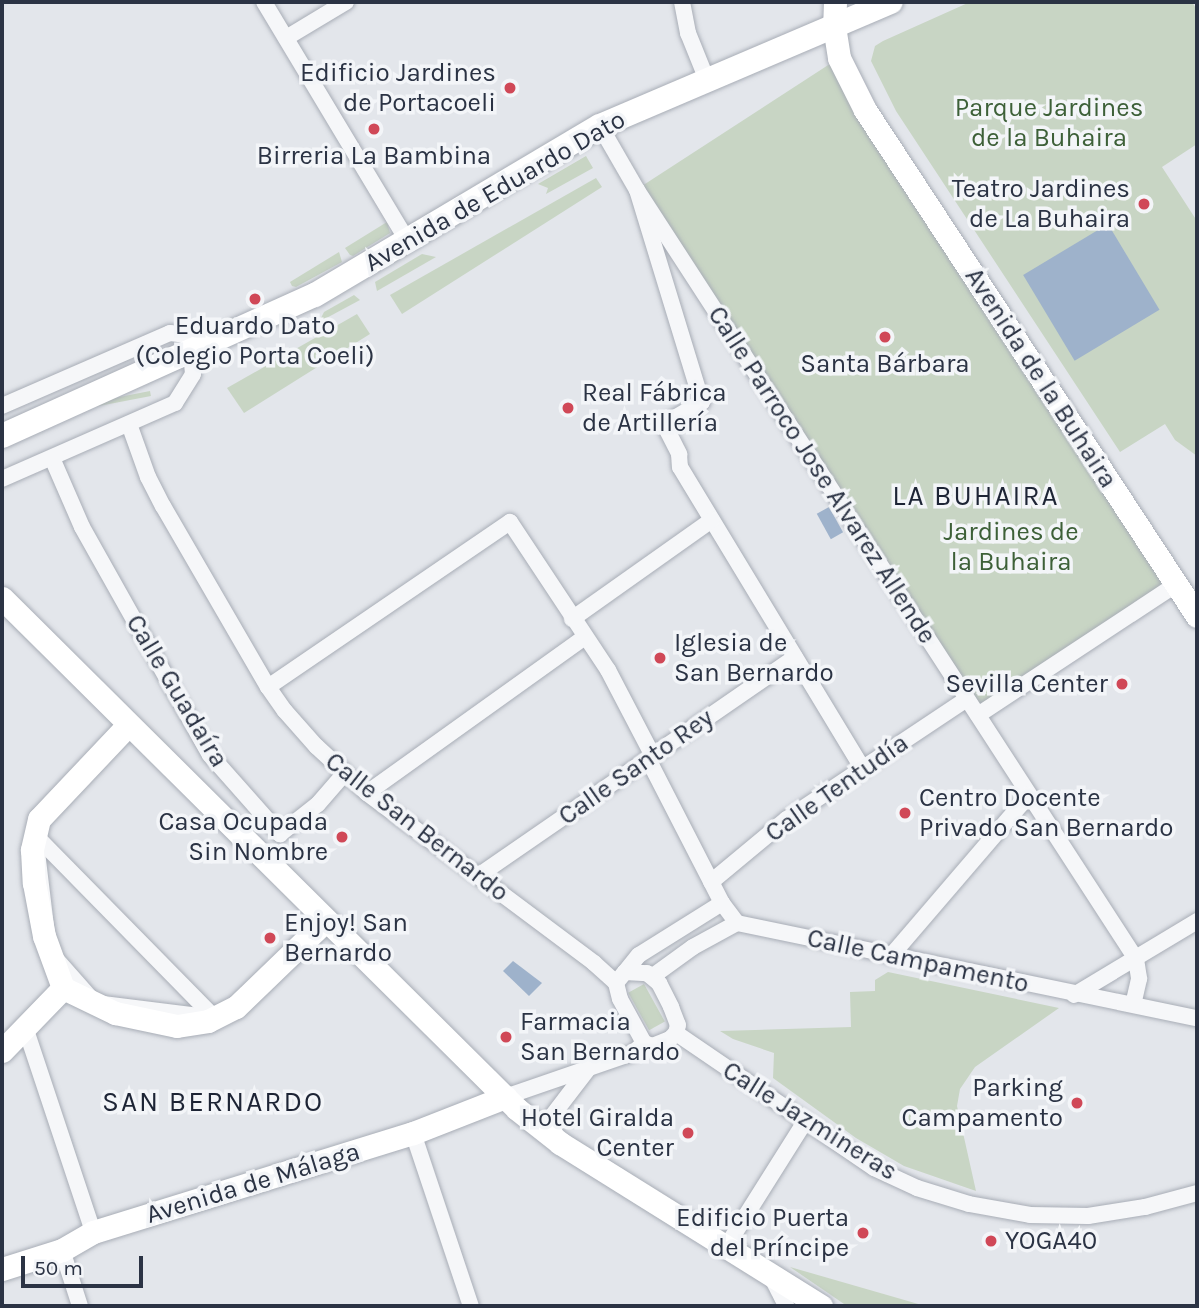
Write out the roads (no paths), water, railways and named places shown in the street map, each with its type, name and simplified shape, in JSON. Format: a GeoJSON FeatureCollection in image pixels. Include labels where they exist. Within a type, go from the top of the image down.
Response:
{"type":"FeatureCollection","features":[{"type":"Feature","properties":{"kind":"main road","name":"Avenida de la Buhaira"},"geometry":{"type":"LineString","coordinates":[[817,2],[834,14],[839,58],[865,110],[1197,616]]}},
{"type":"Feature","properties":{"kind":"main road","name":"Avenida de Eduardo Dato"},"geometry":{"type":"LineString","coordinates":[[2,436],[315,295],[600,126],[707,80],[834,14],[891,2]]}},
{"type":"Feature","properties":{"kind":"main road"},"geometry":{"type":"LineString","coordinates":[[2,598],[128,726],[505,1097],[560,1143],[820,1306]]}},
{"type":"Feature","properties":{"kind":"main road"},"geometry":{"type":"LineString","coordinates":[[128,726],[39,819],[35,835],[32,850],[34,883],[49,951],[63,988],[115,1013],[177,1026],[215,1018],[236,1007],[326,920]]}},
{"type":"Feature","properties":{"kind":"main road"},"geometry":{"type":"LineString","coordinates":[[2,1051],[63,988]]}},
{"type":"Feature","properties":{"kind":"main road","name":"Avenida de Málaga"},"geometry":{"type":"LineString","coordinates":[[2,1269],[62,1250],[93,1232],[413,1133],[505,1097]]}},
{"type":"Feature","properties":{"kind":"street"},"geometry":{"type":"LineString","coordinates":[[264,2],[407,240]]}},
{"type":"Feature","properties":{"kind":"street"},"geometry":{"type":"LineString","coordinates":[[286,38],[346,2]]}},
{"type":"Feature","properties":{"kind":"street"},"geometry":{"type":"LineString","coordinates":[[682,2],[688,33],[707,80]]}},
{"type":"Feature","properties":{"kind":"street"},"geometry":{"type":"LineString","coordinates":[[600,126],[637,190],[702,402],[664,424],[679,454],[680,467],[862,767]]}},
{"type":"Feature","properties":{"kind":"street","name":"Calle Parroco Jose Alvarez Allende"},"geometry":{"type":"LineString","coordinates":[[637,190],[1136,959]]}},
{"type":"Feature","properties":{"kind":"street"},"geometry":{"type":"LineString","coordinates":[[2,406],[170,333],[219,339]]}},
{"type":"Feature","properties":{"kind":"street"},"geometry":{"type":"LineString","coordinates":[[2,479],[175,403],[193,374],[191,352]]}},
{"type":"Feature","properties":{"kind":"street","name":"Calle San Bernardo"},"geometry":{"type":"LineString","coordinates":[[129,424],[148,477],[163,506],[268,687],[316,746],[367,793],[594,963],[621,977]]}},
{"type":"Feature","properties":{"kind":"street","name":"Calle Guadaíra"},"geometry":{"type":"LineString","coordinates":[[52,458],[82,527],[210,755],[280,834],[318,804],[344,774]]}},
{"type":"Feature","properties":{"kind":"street"},"geometry":{"type":"LineString","coordinates":[[572,619],[712,520]]}},
{"type":"Feature","properties":{"kind":"street"},"geometry":{"type":"LineString","coordinates":[[268,687],[510,522],[608,670],[711,882],[737,923],[693,947],[653,976]]}},
{"type":"Feature","properties":{"kind":"street"},"geometry":{"type":"LineString","coordinates":[[978,715],[1177,584]]}},
{"type":"Feature","properties":{"kind":"street"},"geometry":{"type":"LineString","coordinates":[[367,793],[585,637]]}},
{"type":"Feature","properties":{"kind":"street","name":"Calle Santo Rey"},"geometry":{"type":"LineString","coordinates":[[478,876],[795,657]]}},
{"type":"Feature","properties":{"kind":"street","name":"Calle Tentudía"},"geometry":{"type":"LineString","coordinates":[[711,882],[787,819],[967,699]]}},
{"type":"Feature","properties":{"kind":"street"},"geometry":{"type":"LineString","coordinates":[[891,956],[1029,795]]}},
{"type":"Feature","properties":{"kind":"street"},"geometry":{"type":"LineString","coordinates":[[35,835],[215,1018]]}},
{"type":"Feature","properties":{"kind":"street"},"geometry":{"type":"LineString","coordinates":[[621,977],[640,970],[653,976],[678,1025],[676,1033],[653,1046],[644,1043],[620,999],[621,977],[639,955],[722,903]]}},
{"type":"Feature","properties":{"kind":"street"},"geometry":{"type":"LineString","coordinates":[[1074,995],[1197,920]]}},
{"type":"Feature","properties":{"kind":"street","name":"Calle Campamento"},"geometry":{"type":"LineString","coordinates":[[737,923],[1074,995],[1197,1018]]}},
{"type":"Feature","properties":{"kind":"street"},"geometry":{"type":"LineString","coordinates":[[49,951],[94,1003]]}},
{"type":"Feature","properties":{"kind":"street"},"geometry":{"type":"LineString","coordinates":[[1133,1004],[1139,979],[1136,959]]}},
{"type":"Feature","properties":{"kind":"street"},"geometry":{"type":"LineString","coordinates":[[25,1027],[93,1232]]}},
{"type":"Feature","properties":{"kind":"street","name":"Calle Jazmineras"},"geometry":{"type":"LineString","coordinates":[[676,1033],[804,1123],[874,1168],[917,1188],[969,1204],[1030,1215],[1087,1216],[1145,1207],[1197,1193]]}},
{"type":"Feature","properties":{"kind":"street"},"geometry":{"type":"LineString","coordinates":[[505,1097],[633,1053],[644,1043]]}},
{"type":"Feature","properties":{"kind":"street"},"geometry":{"type":"LineString","coordinates":[[560,1143],[552,1127],[552,1116],[588,1069]]}},
{"type":"Feature","properties":{"kind":"street"},"geometry":{"type":"LineString","coordinates":[[726,1247],[804,1123]]}},
{"type":"Feature","properties":{"kind":"street"},"geometry":{"type":"LineString","coordinates":[[413,1133],[471,1306]]}},
{"type":"Feature","properties":{"kind":"street"},"geometry":{"type":"LineString","coordinates":[[62,1250],[80,1306]]}},
{"type":"Feature","properties":{"kind":"street"},"geometry":{"type":"LineString","coordinates":[[769,1274],[786,1306]]}},
{"type":"Feature","properties":{"kind":"water"},"geometry":{"type":"Polygon","coordinates":[[[1108,224],[1160,310],[1075,361],[1023,275],[1108,224]]]}},
{"type":"Feature","properties":{"kind":"water"},"geometry":{"type":"Polygon","coordinates":[[[829,507],[843,532],[831,539],[817,514],[829,507]]]}},
{"type":"Feature","properties":{"kind":"water"},"geometry":{"type":"Polygon","coordinates":[[[513,961],[542,983],[529,996],[503,971],[513,961]]]}},
{"type":"Feature","properties":{"kind":"place","name":"Edificio Jardines de Portacoeli"},"geometry":{"type":"Point","coordinates":[510,88]}},
{"type":"Feature","properties":{"kind":"place","name":"Birreria La Bambina"},"geometry":{"type":"Point","coordinates":[374,129]}},
{"type":"Feature","properties":{"kind":"place","name":"Teatro Jardines de La Buhaira"},"geometry":{"type":"Point","coordinates":[1144,204]}},
{"type":"Feature","properties":{"kind":"place","name":"Eduardo Dato (Colegio Porta Coeli)"},"geometry":{"type":"Point","coordinates":[255,299]}},
{"type":"Feature","properties":{"kind":"place","name":"Santa Bárbara"},"geometry":{"type":"Point","coordinates":[885,337]}},
{"type":"Feature","properties":{"kind":"place","name":"Real Fábrica de Artillería"},"geometry":{"type":"Point","coordinates":[568,408]}},
{"type":"Feature","properties":{"kind":"place","name":"Iglesia de San Bernardo"},"geometry":{"type":"Point","coordinates":[660,658]}},
{"type":"Feature","properties":{"kind":"place","name":"Sevilla Center"},"geometry":{"type":"Point","coordinates":[1122,684]}},
{"type":"Feature","properties":{"kind":"place","name":"Centro Docente Privado San Bernardo"},"geometry":{"type":"Point","coordinates":[905,813]}},
{"type":"Feature","properties":{"kind":"place","name":"Casa Ocupada Sin Nombre"},"geometry":{"type":"Point","coordinates":[342,837]}},
{"type":"Feature","properties":{"kind":"place","name":"Enjoy! San Bernardo"},"geometry":{"type":"Point","coordinates":[270,938]}},
{"type":"Feature","properties":{"kind":"place","name":"Farmacia San Bernardo"},"geometry":{"type":"Point","coordinates":[506,1037]}},
{"type":"Feature","properties":{"kind":"place","name":"Parking Campamento"},"geometry":{"type":"Point","coordinates":[1077,1103]}},
{"type":"Feature","properties":{"kind":"place","name":"Hotel Giralda Center"},"geometry":{"type":"Point","coordinates":[688,1133]}},
{"type":"Feature","properties":{"kind":"place","name":"Edificio Puerta del Príncipe"},"geometry":{"type":"Point","coordinates":[863,1233]}},
{"type":"Feature","properties":{"kind":"place","name":"YOGA40"},"geometry":{"type":"Point","coordinates":[991,1241]}},
{"type":"Feature","properties":{"kind":"district","name":"LA BUHAIRA"},"geometry":{"type":"Point","coordinates":[976,496]}},
{"type":"Feature","properties":{"kind":"district","name":"SAN BERNARDO"},"geometry":{"type":"Point","coordinates":[213,1102]}},
{"type":"Feature","properties":{"kind":"park label","name":"Parque Jardines de la Buhaira"},"geometry":{"type":"Point","coordinates":[1049,123]}},
{"type":"Feature","properties":{"kind":"park label","name":"Jardines de la Buhaira"},"geometry":{"type":"Point","coordinates":[1011,547]}}]}
